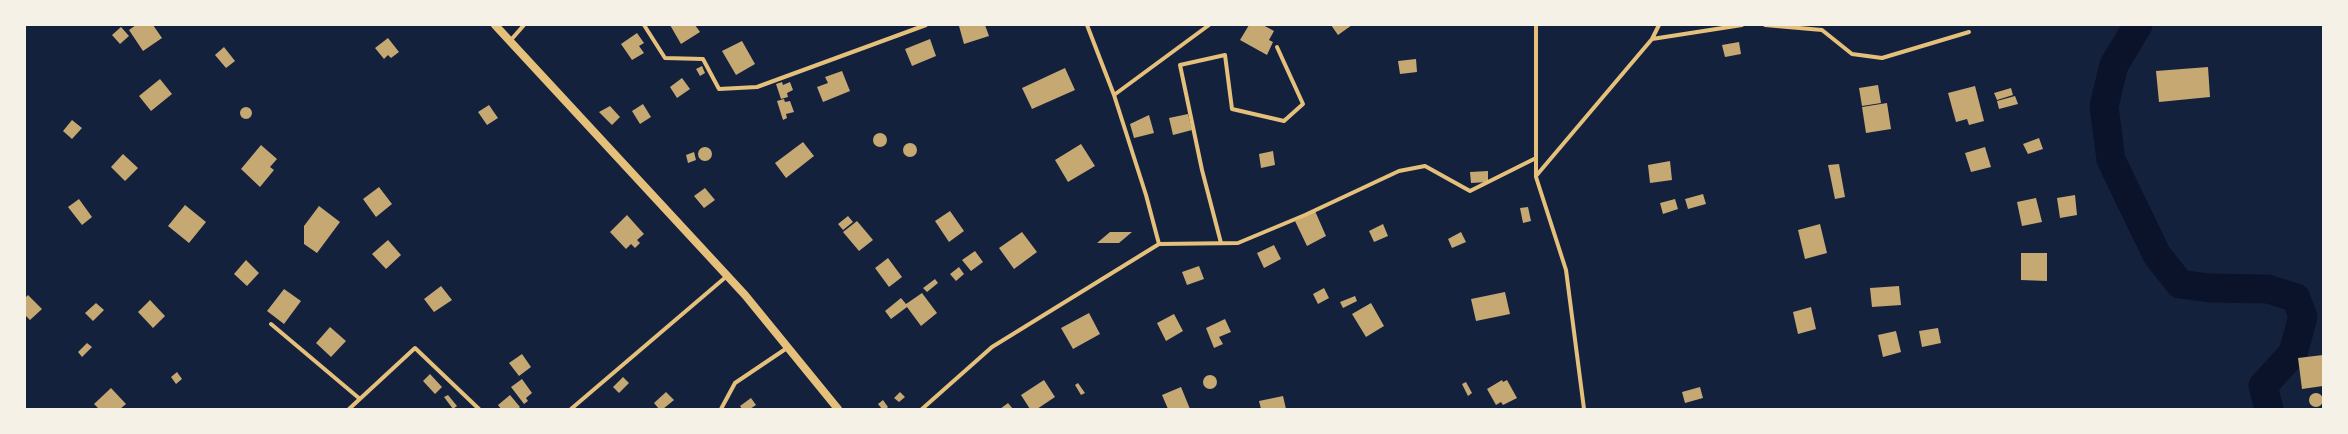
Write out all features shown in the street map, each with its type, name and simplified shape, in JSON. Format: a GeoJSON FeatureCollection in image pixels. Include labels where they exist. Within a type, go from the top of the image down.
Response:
{"type":"FeatureCollection","features":[{"type":"Feature","properties":{"kind":"main road"},"geometry":{"type":"LineString","coordinates":[[495,25],[728,276],[838,409]]}},
{"type":"Feature","properties":{"kind":"street"},"geometry":{"type":"LineString","coordinates":[[510,40],[524,25]]}},
{"type":"Feature","properties":{"kind":"street"},"geometry":{"type":"LineString","coordinates":[[644,25],[665,58],[703,59],[719,90],[757,87],[926,25]]}},
{"type":"Feature","properties":{"kind":"street"},"geometry":{"type":"LineString","coordinates":[[1087,25],[1114,95],[1146,195],[1158,244]]}},
{"type":"Feature","properties":{"kind":"street"},"geometry":{"type":"LineString","coordinates":[[1114,95],[1209,25]]}},
{"type":"Feature","properties":{"kind":"street"},"geometry":{"type":"LineString","coordinates":[[1536,25],[1536,176],[1566,270],[1584,409]]}},
{"type":"Feature","properties":{"kind":"street"},"geometry":{"type":"LineString","coordinates":[[1536,176],[1652,40],[1659,25]]}},
{"type":"Feature","properties":{"kind":"street"},"geometry":{"type":"LineString","coordinates":[[1652,40],[1742,25]]}},
{"type":"Feature","properties":{"kind":"street"},"geometry":{"type":"LineString","coordinates":[[1765,25],[1822,30],[1852,54],[1882,58],[1969,32]]}},
{"type":"Feature","properties":{"kind":"street"},"geometry":{"type":"LineString","coordinates":[[1221,243],[1202,170],[1180,65],[1225,55],[1232,109],[1284,121],[1303,104],[1277,47]]}},
{"type":"Feature","properties":{"kind":"street"},"geometry":{"type":"LineString","coordinates":[[922,409],[992,347],[1158,244],[1238,242],[1305,215],[1399,171],[1425,166],[1470,192],[1536,158]]}},
{"type":"Feature","properties":{"kind":"street"},"geometry":{"type":"LineString","coordinates":[[571,409],[728,276]]}},
{"type":"Feature","properties":{"kind":"street"},"geometry":{"type":"LineString","coordinates":[[271,324],[360,399]]}},
{"type":"Feature","properties":{"kind":"street"},"geometry":{"type":"LineString","coordinates":[[721,409],[735,383],[788,347]]}},
{"type":"Feature","properties":{"kind":"street"},"geometry":{"type":"LineString","coordinates":[[349,409],[414,348],[480,409]]}},
{"type":"Feature","properties":{"kind":"building"},"geometry":{"type":"Polygon","coordinates":[[[136,25],[153,25],[162,38],[143,51],[129,30],[136,25]]]}},
{"type":"Feature","properties":{"kind":"building"},"geometry":{"type":"Polygon","coordinates":[[[670,25],[695,25],[700,32],[681,44],[670,25]]]}},
{"type":"Feature","properties":{"kind":"building"},"geometry":{"type":"Polygon","coordinates":[[[985,25],[989,36],[964,44],[959,26],[985,25]]]}},
{"type":"Feature","properties":{"kind":"building"},"geometry":{"type":"Polygon","coordinates":[[[1249,25],[1263,25],[1274,31],[1269,40],[1273,42],[1267,55],[1240,40],[1249,25]]]}},
{"type":"Feature","properties":{"kind":"building"},"geometry":{"type":"Polygon","coordinates":[[[1331,25],[1352,25],[1338,35],[1331,25]]]}},
{"type":"Feature","properties":{"kind":"building"},"geometry":{"type":"Polygon","coordinates":[[[121,27],[129,36],[120,44],[112,35],[121,27]]]}},
{"type":"Feature","properties":{"kind":"building"},"geometry":{"type":"Polygon","coordinates":[[[637,33],[644,43],[639,46],[644,53],[632,60],[621,44],[637,33]]]}},
{"type":"Feature","properties":{"kind":"building"},"geometry":{"type":"Polygon","coordinates":[[[388,38],[399,52],[391,58],[388,55],[384,59],[375,48],[388,38]]]}},
{"type":"Feature","properties":{"kind":"building"},"geometry":{"type":"Polygon","coordinates":[[[930,39],[936,56],[912,66],[905,49],[930,39]]]}},
{"type":"Feature","properties":{"kind":"building"},"geometry":{"type":"Polygon","coordinates":[[[742,41],[755,64],[736,75],[722,51],[742,41]]]}},
{"type":"Feature","properties":{"kind":"building"},"geometry":{"type":"Polygon","coordinates":[[[1739,42],[1741,54],[1725,57],[1722,45],[1739,42]]]}},
{"type":"Feature","properties":{"kind":"building"},"geometry":{"type":"Polygon","coordinates":[[[224,47],[235,61],[226,68],[215,55],[224,47]]]}},
{"type":"Feature","properties":{"kind":"building"},"geometry":{"type":"Polygon","coordinates":[[[1416,59],[1417,72],[1400,74],[1398,61],[1416,59]]]}},
{"type":"Feature","properties":{"kind":"building"},"geometry":{"type":"Polygon","coordinates":[[[702,66],[705,73],[700,76],[696,69],[702,66]]]}},
{"type":"Feature","properties":{"kind":"building"},"geometry":{"type":"Polygon","coordinates":[[[2208,67],[2210,97],[2159,102],[2156,71],[2208,67]]]}},
{"type":"Feature","properties":{"kind":"building"},"geometry":{"type":"Polygon","coordinates":[[[1065,68],[1075,90],[1032,109],[1022,88],[1065,68]]]}},
{"type":"Feature","properties":{"kind":"building"},"geometry":{"type":"Polygon","coordinates":[[[842,71],[850,91],[823,102],[817,87],[828,83],[825,77],[842,71]]]}},
{"type":"Feature","properties":{"kind":"building"},"geometry":{"type":"Polygon","coordinates":[[[682,78],[690,89],[677,98],[670,87],[682,78]]]}},
{"type":"Feature","properties":{"kind":"building"},"geometry":{"type":"Polygon","coordinates":[[[160,79],[172,94],[151,111],[139,96],[160,79]]]}},
{"type":"Feature","properties":{"kind":"building"},"geometry":{"type":"Polygon","coordinates":[[[782,82],[783,85],[790,82],[793,90],[787,93],[788,97],[781,99],[776,84],[782,82]]]}},
{"type":"Feature","properties":{"kind":"building"},"geometry":{"type":"Polygon","coordinates":[[[1878,85],[1881,103],[1862,106],[1859,88],[1878,85]]]}},
{"type":"Feature","properties":{"kind":"building"},"geometry":{"type":"Polygon","coordinates":[[[1975,86],[1984,121],[1969,125],[1967,119],[1956,122],[1948,93],[1975,86]]]}},
{"type":"Feature","properties":{"kind":"building"},"geometry":{"type":"Polygon","coordinates":[[[2011,88],[2013,95],[1997,100],[1994,93],[2011,88]]]}},
{"type":"Feature","properties":{"kind":"building"},"geometry":{"type":"Polygon","coordinates":[[[2015,96],[2018,104],[1999,109],[1997,101],[2015,96]]]}},
{"type":"Feature","properties":{"kind":"building"},"geometry":{"type":"Polygon","coordinates":[[[784,99],[785,102],[790,101],[794,112],[786,114],[787,118],[783,120],[777,101],[784,99]]]}},
{"type":"Feature","properties":{"kind":"building"},"geometry":{"type":"Polygon","coordinates":[[[1887,103],[1891,129],[1866,133],[1862,107],[1887,103]]]}},
{"type":"Feature","properties":{"kind":"building"},"geometry":{"type":"Polygon","coordinates":[[[643,104],[651,117],[640,124],[632,111],[643,104]]]}},
{"type":"Feature","properties":{"kind":"building"},"geometry":{"type":"Polygon","coordinates":[[[489,105],[498,118],[487,125],[478,112],[489,105]]]}},
{"type":"Feature","properties":{"kind":"building"},"geometry":{"type":"Polygon","coordinates":[[[610,106],[620,117],[612,125],[599,112],[610,106]]]}},
{"type":"Feature","properties":{"kind":"building"},"geometry":{"type":"Polygon","coordinates":[[[248,107],[251,108],[251,118],[244,119],[241,118],[240,111],[241,108],[248,107]]]}},
{"type":"Feature","properties":{"kind":"building"},"geometry":{"type":"Polygon","coordinates":[[[1188,114],[1192,130],[1173,135],[1169,118],[1188,114]]]}},
{"type":"Feature","properties":{"kind":"building"},"geometry":{"type":"Polygon","coordinates":[[[1149,115],[1154,133],[1134,138],[1130,124],[1149,115]]]}},
{"type":"Feature","properties":{"kind":"building"},"geometry":{"type":"Polygon","coordinates":[[[72,120],[82,128],[72,139],[63,131],[72,120]]]}},
{"type":"Feature","properties":{"kind":"building"},"geometry":{"type":"Polygon","coordinates":[[[877,133],[883,133],[887,137],[887,143],[883,147],[877,147],[873,143],[873,137],[877,133]]]}},
{"type":"Feature","properties":{"kind":"building"},"geometry":{"type":"Polygon","coordinates":[[[2039,138],[2043,149],[2028,154],[2023,144],[2039,138]]]}},
{"type":"Feature","properties":{"kind":"building"},"geometry":{"type":"Polygon","coordinates":[[[803,142],[814,156],[786,178],[775,163],[803,142]]]}},
{"type":"Feature","properties":{"kind":"building"},"geometry":{"type":"Polygon","coordinates":[[[907,143],[913,143],[917,147],[917,153],[913,157],[907,157],[903,153],[903,147],[907,143]]]}},
{"type":"Feature","properties":{"kind":"building"},"geometry":{"type":"Polygon","coordinates":[[[1081,144],[1095,166],[1068,182],[1055,160],[1081,144]]]}},
{"type":"Feature","properties":{"kind":"building"},"geometry":{"type":"Polygon","coordinates":[[[261,145],[277,159],[270,167],[274,170],[260,187],[241,169],[261,145]]]}},
{"type":"Feature","properties":{"kind":"building"},"geometry":{"type":"Polygon","coordinates":[[[705,147],[710,149],[712,154],[710,159],[705,161],[700,159],[698,154],[700,149],[705,147]]]}},
{"type":"Feature","properties":{"kind":"building"},"geometry":{"type":"Polygon","coordinates":[[[1985,147],[1991,167],[1971,172],[1965,153],[1985,147]]]}},
{"type":"Feature","properties":{"kind":"building"},"geometry":{"type":"Polygon","coordinates":[[[1273,151],[1275,165],[1261,168],[1259,154],[1273,151]]]}},
{"type":"Feature","properties":{"kind":"building"},"geometry":{"type":"Polygon","coordinates":[[[694,152],[696,160],[688,163],[686,155],[694,152]]]}},
{"type":"Feature","properties":{"kind":"building"},"geometry":{"type":"Polygon","coordinates":[[[123,154],[138,168],[125,181],[111,167],[123,154]]]}},
{"type":"Feature","properties":{"kind":"building"},"geometry":{"type":"Polygon","coordinates":[[[1670,161],[1672,180],[1650,183],[1648,165],[1670,161]]]}},
{"type":"Feature","properties":{"kind":"building"},"geometry":{"type":"Polygon","coordinates":[[[1839,164],[1845,197],[1835,199],[1828,165],[1839,164]]]}},
{"type":"Feature","properties":{"kind":"building"},"geometry":{"type":"Polygon","coordinates":[[[1488,171],[1488,182],[1471,183],[1470,172],[1488,171]]]}},
{"type":"Feature","properties":{"kind":"building"},"geometry":{"type":"Polygon","coordinates":[[[379,187],[392,204],[376,217],[363,199],[379,187]]]}},
{"type":"Feature","properties":{"kind":"building"},"geometry":{"type":"Polygon","coordinates":[[[705,188],[715,200],[704,208],[694,196],[705,188]]]}},
{"type":"Feature","properties":{"kind":"building"},"geometry":{"type":"Polygon","coordinates":[[[1703,194],[1706,204],[1688,209],[1685,199],[1703,194]]]}},
{"type":"Feature","properties":{"kind":"building"},"geometry":{"type":"Polygon","coordinates":[[[2075,195],[2077,215],[2060,218],[2057,198],[2075,195]]]}},
{"type":"Feature","properties":{"kind":"building"},"geometry":{"type":"Polygon","coordinates":[[[2036,198],[2042,222],[2022,226],[2017,202],[2036,198]]]}},
{"type":"Feature","properties":{"kind":"building"},"geometry":{"type":"Polygon","coordinates":[[[79,199],[92,217],[82,225],[68,207],[79,199]]]}},
{"type":"Feature","properties":{"kind":"building"},"geometry":{"type":"Polygon","coordinates":[[[1675,199],[1678,209],[1663,214],[1660,203],[1675,199]]]}},
{"type":"Feature","properties":{"kind":"building"},"geometry":{"type":"Polygon","coordinates":[[[185,205],[206,222],[189,243],[168,226],[185,205]]]}},
{"type":"Feature","properties":{"kind":"building"},"geometry":{"type":"Polygon","coordinates":[[[319,206],[340,222],[317,253],[304,244],[304,226],[319,206]]]}},
{"type":"Feature","properties":{"kind":"building"},"geometry":{"type":"Polygon","coordinates":[[[1528,207],[1531,221],[1523,223],[1520,208],[1528,207]]]}},
{"type":"Feature","properties":{"kind":"building"},"geometry":{"type":"Polygon","coordinates":[[[950,211],[964,231],[949,242],[935,221],[950,211]]]}},
{"type":"Feature","properties":{"kind":"building"},"geometry":{"type":"Polygon","coordinates":[[[1315,211],[1326,236],[1307,246],[1295,221],[1315,211]]]}},
{"type":"Feature","properties":{"kind":"building"},"geometry":{"type":"Polygon","coordinates":[[[627,215],[644,234],[637,240],[640,243],[635,248],[631,244],[626,249],[610,232],[627,215]]]}},
{"type":"Feature","properties":{"kind":"building"},"geometry":{"type":"Polygon","coordinates":[[[848,216],[853,222],[843,230],[838,224],[848,216]]]}},
{"type":"Feature","properties":{"kind":"building"},"geometry":{"type":"Polygon","coordinates":[[[857,221],[873,240],[859,251],[843,232],[857,221]]]}},
{"type":"Feature","properties":{"kind":"building"},"geometry":{"type":"Polygon","coordinates":[[[1383,224],[1388,236],[1374,242],[1369,231],[1383,224]]]}},
{"type":"Feature","properties":{"kind":"building"},"geometry":{"type":"Polygon","coordinates":[[[1820,224],[1827,253],[1805,259],[1798,230],[1820,224]]]}},
{"type":"Feature","properties":{"kind":"building"},"geometry":{"type":"Polygon","coordinates":[[[1022,232],[1037,252],[1014,269],[999,248],[1022,232]]]}},
{"type":"Feature","properties":{"kind":"building"},"geometry":{"type":"Polygon","coordinates":[[[1110,232],[1132,232],[1119,243],[1097,243],[1110,232]]]}},
{"type":"Feature","properties":{"kind":"building"},"geometry":{"type":"Polygon","coordinates":[[[1461,232],[1466,242],[1452,248],[1448,239],[1461,232]]]}},
{"type":"Feature","properties":{"kind":"building"},"geometry":{"type":"Polygon","coordinates":[[[388,240],[401,255],[386,269],[372,254],[388,240]]]}},
{"type":"Feature","properties":{"kind":"building"},"geometry":{"type":"Polygon","coordinates":[[[1274,245],[1281,259],[1264,268],[1257,253],[1274,245]]]}},
{"type":"Feature","properties":{"kind":"building"},"geometry":{"type":"Polygon","coordinates":[[[975,251],[983,262],[971,271],[962,260],[975,251]]]}},
{"type":"Feature","properties":{"kind":"building"},"geometry":{"type":"Polygon","coordinates":[[[2021,253],[2047,253],[2047,281],[2021,280],[2021,253]]]}},
{"type":"Feature","properties":{"kind":"building"},"geometry":{"type":"Polygon","coordinates":[[[888,258],[902,277],[889,287],[875,268],[888,258]]]}},
{"type":"Feature","properties":{"kind":"building"},"geometry":{"type":"Polygon","coordinates":[[[246,260],[259,273],[247,286],[234,274],[246,260]]]}},
{"type":"Feature","properties":{"kind":"building"},"geometry":{"type":"Polygon","coordinates":[[[1199,266],[1204,279],[1187,285],[1182,272],[1199,266]]]}},
{"type":"Feature","properties":{"kind":"building"},"geometry":{"type":"Polygon","coordinates":[[[959,267],[964,274],[956,281],[950,274],[959,267]]]}},
{"type":"Feature","properties":{"kind":"building"},"geometry":{"type":"Polygon","coordinates":[[[935,279],[938,283],[927,292],[923,288],[935,279]]]}},
{"type":"Feature","properties":{"kind":"building"},"geometry":{"type":"Polygon","coordinates":[[[441,286],[452,300],[434,312],[424,299],[441,286]]]}},
{"type":"Feature","properties":{"kind":"building"},"geometry":{"type":"Polygon","coordinates":[[[1899,286],[1901,305],[1872,307],[1870,288],[1899,286]]]}},
{"type":"Feature","properties":{"kind":"building"},"geometry":{"type":"Polygon","coordinates":[[[1324,288],[1329,298],[1318,304],[1313,294],[1324,288]]]}},
{"type":"Feature","properties":{"kind":"building"},"geometry":{"type":"Polygon","coordinates":[[[284,289],[301,301],[284,324],[267,311],[284,289]]]}},
{"type":"Feature","properties":{"kind":"building"},"geometry":{"type":"Polygon","coordinates":[[[1505,292],[1510,314],[1476,321],[1471,299],[1505,292]]]}},
{"type":"Feature","properties":{"kind":"building"},"geometry":{"type":"Polygon","coordinates":[[[922,293],[937,313],[921,326],[907,307],[891,319],[885,311],[901,298],[906,304],[922,293]]]}},
{"type":"Feature","properties":{"kind":"building"},"geometry":{"type":"Polygon","coordinates":[[[28,295],[42,309],[30,320],[25,315],[25,298],[28,295]]]}},
{"type":"Feature","properties":{"kind":"building"},"geometry":{"type":"Polygon","coordinates":[[[1355,296],[1357,301],[1343,308],[1340,302],[1355,296]]]}},
{"type":"Feature","properties":{"kind":"building"},"geometry":{"type":"Polygon","coordinates":[[[150,300],[165,316],[153,328],[138,312],[150,300]]]}},
{"type":"Feature","properties":{"kind":"building"},"geometry":{"type":"Polygon","coordinates":[[[96,303],[104,310],[93,321],[85,313],[96,303]]]}},
{"type":"Feature","properties":{"kind":"building"},"geometry":{"type":"Polygon","coordinates":[[[1371,303],[1384,326],[1366,337],[1352,314],[1371,303]]]}},
{"type":"Feature","properties":{"kind":"building"},"geometry":{"type":"Polygon","coordinates":[[[1811,307],[1816,329],[1798,334],[1793,312],[1811,307]]]}},
{"type":"Feature","properties":{"kind":"building"},"geometry":{"type":"Polygon","coordinates":[[[1089,313],[1100,334],[1073,349],[1061,328],[1089,313]]]}},
{"type":"Feature","properties":{"kind":"building"},"geometry":{"type":"Polygon","coordinates":[[[1174,314],[1183,331],[1166,341],[1157,323],[1174,314]]]}},
{"type":"Feature","properties":{"kind":"building"},"geometry":{"type":"Polygon","coordinates":[[[1225,319],[1231,332],[1219,337],[1223,344],[1214,348],[1206,328],[1225,319]]]}},
{"type":"Feature","properties":{"kind":"building"},"geometry":{"type":"Polygon","coordinates":[[[330,327],[346,341],[331,357],[316,343],[330,327]]]}},
{"type":"Feature","properties":{"kind":"building"},"geometry":{"type":"Polygon","coordinates":[[[1938,328],[1941,343],[1922,347],[1919,331],[1938,328]]]}},
{"type":"Feature","properties":{"kind":"building"},"geometry":{"type":"Polygon","coordinates":[[[1896,331],[1901,352],[1883,357],[1878,335],[1896,331]]]}},
{"type":"Feature","properties":{"kind":"building"},"geometry":{"type":"Polygon","coordinates":[[[87,343],[92,347],[82,357],[78,352],[87,343]]]}},
{"type":"Feature","properties":{"kind":"building"},"geometry":{"type":"Polygon","coordinates":[[[522,354],[531,367],[519,376],[509,363],[522,354]]]}},
{"type":"Feature","properties":{"kind":"building"},"geometry":{"type":"Polygon","coordinates":[[[2323,355],[2323,386],[2302,389],[2298,358],[2323,355]]]}},
{"type":"Feature","properties":{"kind":"building"},"geometry":{"type":"Polygon","coordinates":[[[177,372],[182,379],[176,384],[171,377],[177,372]]]}},
{"type":"Feature","properties":{"kind":"building"},"geometry":{"type":"Polygon","coordinates":[[[430,374],[442,387],[435,394],[423,381],[430,374]]]}},
{"type":"Feature","properties":{"kind":"building"},"geometry":{"type":"Polygon","coordinates":[[[1210,375],[1215,377],[1217,382],[1215,387],[1210,389],[1205,387],[1203,382],[1205,377],[1210,375]]]}},
{"type":"Feature","properties":{"kind":"building"},"geometry":{"type":"Polygon","coordinates":[[[623,377],[629,383],[619,393],[613,387],[623,377]]]}},
{"type":"Feature","properties":{"kind":"building"},"geometry":{"type":"Polygon","coordinates":[[[522,379],[532,393],[526,398],[528,401],[524,404],[511,387],[522,379]]]}},
{"type":"Feature","properties":{"kind":"building"},"geometry":{"type":"Polygon","coordinates":[[[1044,380],[1055,397],[1037,409],[1030,409],[1021,395],[1044,380]]]}},
{"type":"Feature","properties":{"kind":"building"},"geometry":{"type":"Polygon","coordinates":[[[1502,380],[1503,382],[1507,380],[1517,398],[1503,405],[1501,402],[1496,405],[1487,389],[1502,380]]]}},
{"type":"Feature","properties":{"kind":"building"},"geometry":{"type":"Polygon","coordinates":[[[1466,382],[1472,393],[1468,396],[1462,384],[1466,382]]]}},
{"type":"Feature","properties":{"kind":"building"},"geometry":{"type":"Polygon","coordinates":[[[1078,383],[1085,393],[1081,395],[1075,385],[1078,383]]]}},
{"type":"Feature","properties":{"kind":"building"},"geometry":{"type":"Polygon","coordinates":[[[1181,387],[1190,409],[1168,409],[1162,395],[1181,387]]]}},
{"type":"Feature","properties":{"kind":"building"},"geometry":{"type":"Polygon","coordinates":[[[1700,387],[1703,398],[1685,403],[1682,392],[1700,387]]]}},
{"type":"Feature","properties":{"kind":"building"},"geometry":{"type":"Polygon","coordinates":[[[111,388],[126,404],[120,409],[99,409],[94,404],[111,388]]]}},
{"type":"Feature","properties":{"kind":"building"},"geometry":{"type":"Polygon","coordinates":[[[666,392],[674,400],[663,409],[659,409],[654,403],[666,392]]]}},
{"type":"Feature","properties":{"kind":"building"},"geometry":{"type":"Polygon","coordinates":[[[900,392],[905,397],[899,402],[894,398],[900,392]]]}},
{"type":"Feature","properties":{"kind":"building"},"geometry":{"type":"Polygon","coordinates":[[[2313,393],[2319,393],[2323,397],[2323,403],[2319,407],[2313,407],[2309,403],[2309,397],[2313,393]]]}},
{"type":"Feature","properties":{"kind":"building"},"geometry":{"type":"Polygon","coordinates":[[[448,395],[457,406],[453,409],[444,397],[448,395]]]}},
{"type":"Feature","properties":{"kind":"building"},"geometry":{"type":"Polygon","coordinates":[[[510,395],[520,407],[518,409],[501,409],[498,405],[510,395]]]}},
{"type":"Feature","properties":{"kind":"building"},"geometry":{"type":"Polygon","coordinates":[[[1283,396],[1286,409],[1261,409],[1259,401],[1283,396]]]}},
{"type":"Feature","properties":{"kind":"building"},"geometry":{"type":"Polygon","coordinates":[[[751,398],[756,405],[750,409],[742,409],[740,406],[751,398]]]}},
{"type":"Feature","properties":{"kind":"building"},"geometry":{"type":"Polygon","coordinates":[[[883,400],[888,407],[886,409],[882,409],[878,404],[883,400]]]}},
{"type":"Feature","properties":{"kind":"building"},"geometry":{"type":"Polygon","coordinates":[[[1008,403],[1013,409],[1000,409],[1008,403]]]}},
{"type":"Feature","properties":{"kind":"waterway"},"geometry":{"type":"LineString","coordinates":[[2138,25],[2114,65],[2104,106],[2111,160],[2157,255],[2180,284],[2209,288],[2268,289],[2296,298],[2303,317],[2293,353],[2263,386],[2269,409]]}}]}
